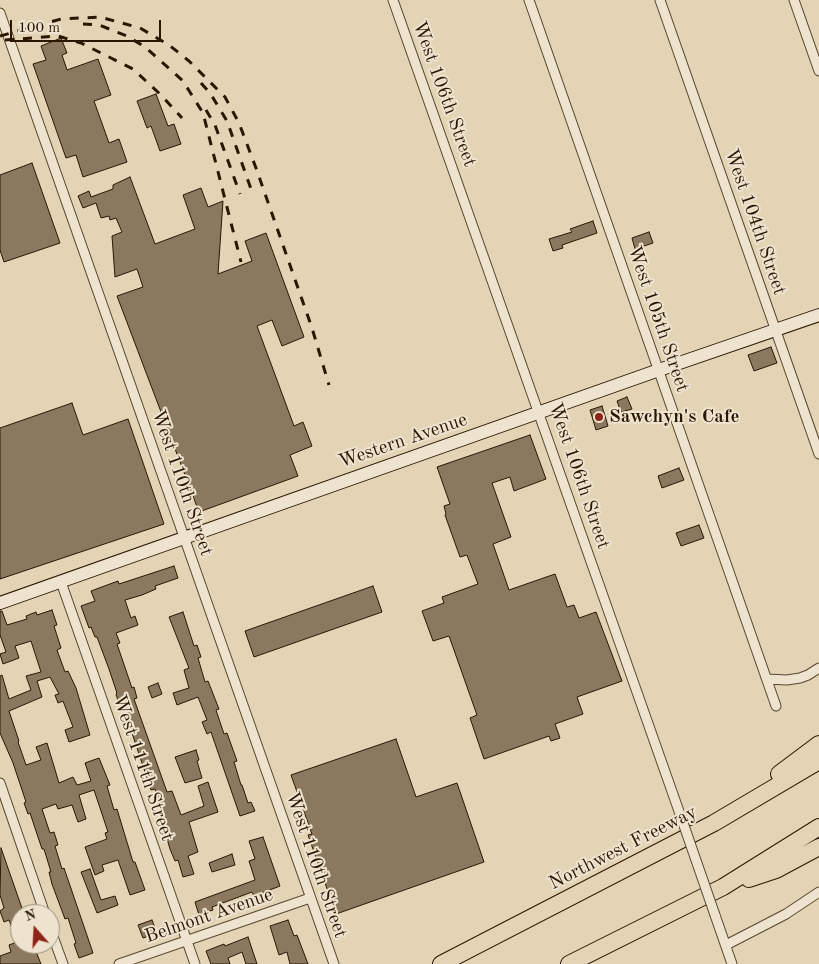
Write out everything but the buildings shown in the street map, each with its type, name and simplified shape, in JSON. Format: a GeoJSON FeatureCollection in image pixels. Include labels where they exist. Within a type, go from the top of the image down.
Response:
{"type":"FeatureCollection","features":[{"type":"Feature","properties":{"kind":"highway"},"geometry":{"type":"LineString","coordinates":[[714,823],[819,744]]}},
{"type":"Feature","properties":{"kind":"highway","name":"Northwest Freeway"},"geometry":{"type":"LineString","coordinates":[[442,964],[714,823],[819,760]]}},
{"type":"Feature","properties":{"kind":"highway"},"geometry":{"type":"LineString","coordinates":[[569,964],[723,887],[819,827]]}},
{"type":"Feature","properties":{"kind":"highway"},"geometry":{"type":"LineString","coordinates":[[723,887],[776,870],[819,847]]}},
{"type":"Feature","properties":{"kind":"street","name":"West 106th Street"},"geometry":{"type":"LineString","coordinates":[[393,0],[540,413],[732,964]]}},
{"type":"Feature","properties":{"kind":"street","name":"West 105th Street"},"geometry":{"type":"LineString","coordinates":[[528,0],[776,706]]}},
{"type":"Feature","properties":{"kind":"street","name":"West 104th Street"},"geometry":{"type":"LineString","coordinates":[[660,0],[819,454]]}},
{"type":"Feature","properties":{"kind":"street"},"geometry":{"type":"LineString","coordinates":[[794,0],[819,71]]}},
{"type":"Feature","properties":{"kind":"street","name":"West 110th Street"},"geometry":{"type":"LineString","coordinates":[[0,13],[334,964]]}},
{"type":"Feature","properties":{"kind":"street","name":"Western Avenue"},"geometry":{"type":"LineString","coordinates":[[0,603],[659,370],[819,316]]}},
{"type":"Feature","properties":{"kind":"street","name":"West 111th Street"},"geometry":{"type":"LineString","coordinates":[[61,582],[195,964]]}},
{"type":"Feature","properties":{"kind":"street"},"geometry":{"type":"LineString","coordinates":[[767,679],[787,680],[800,678],[819,668]]}},
{"type":"Feature","properties":{"kind":"street"},"geometry":{"type":"LineString","coordinates":[[0,783],[42,904]]}},
{"type":"Feature","properties":{"kind":"street"},"geometry":{"type":"LineString","coordinates":[[726,945],[786,914],[819,892]]}},
{"type":"Feature","properties":{"kind":"street","name":"Belmont Avenue"},"geometry":{"type":"LineString","coordinates":[[119,964],[310,898]]}},
{"type":"Feature","properties":{"kind":"railway"},"geometry":{"type":"LineString","coordinates":[[0,36],[61,19],[100,17],[140,28],[169,45],[189,61],[225,97],[239,123],[256,168],[312,328],[329,385]]}},
{"type":"Feature","properties":{"kind":"railway"},"geometry":{"type":"LineString","coordinates":[[83,24],[99,25],[127,36],[145,47],[183,81],[203,113],[241,262]]}},
{"type":"Feature","properties":{"kind":"railway"},"geometry":{"type":"LineString","coordinates":[[5,40],[58,36],[81,43],[133,69],[182,118]]}},
{"type":"Feature","properties":{"kind":"railway"},"geometry":{"type":"LineString","coordinates":[[201,83],[210,93],[227,121],[251,189]]}},
{"type":"Feature","properties":{"kind":"railway"},"geometry":{"type":"LineString","coordinates":[[206,110],[215,125],[240,194]]}},
{"type":"Feature","properties":{"kind":"place","name":"Sawchyn's Cafe"},"geometry":{"type":"Point","coordinates":[599,417]}}]}
